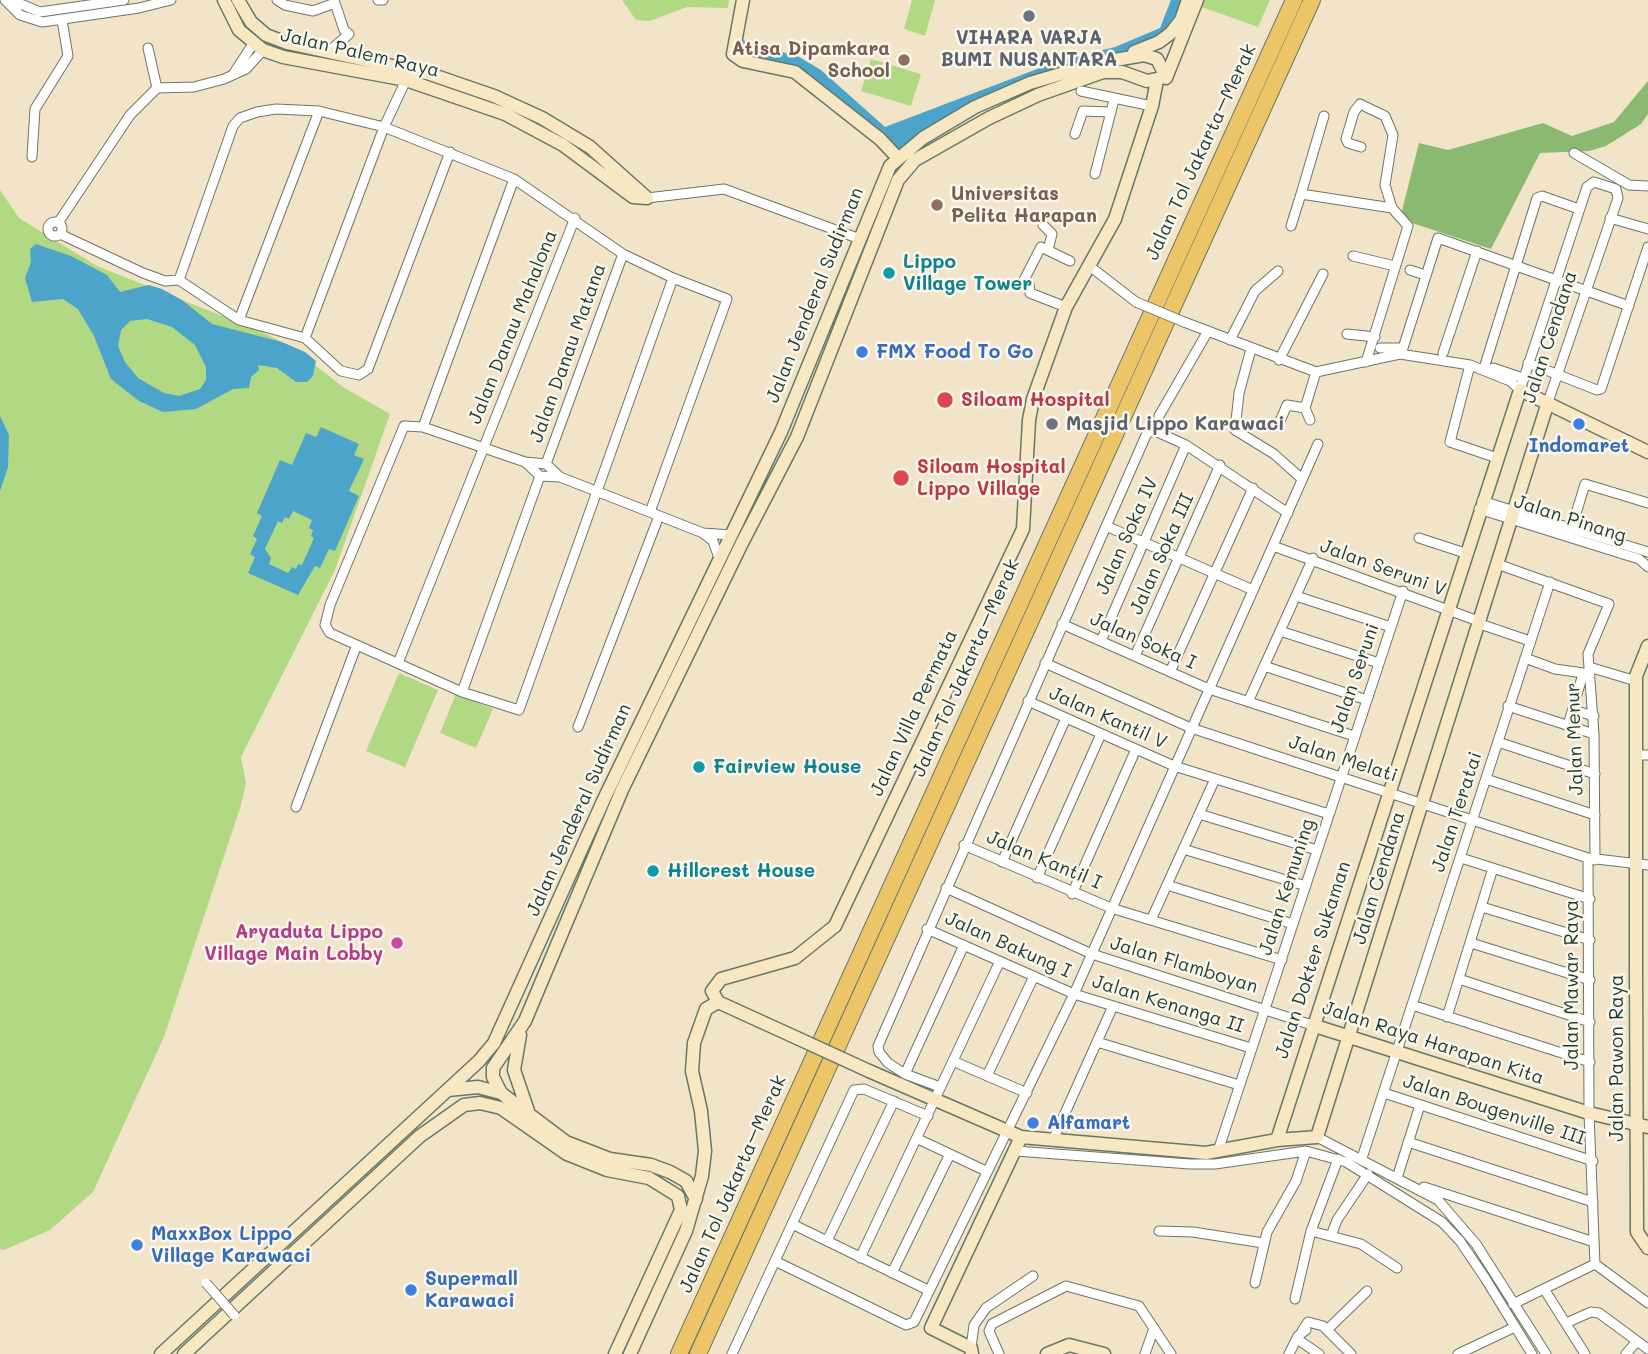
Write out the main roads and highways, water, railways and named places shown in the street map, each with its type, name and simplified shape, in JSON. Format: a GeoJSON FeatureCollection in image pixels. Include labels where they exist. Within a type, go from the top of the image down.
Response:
{"type":"FeatureCollection","features":[{"type":"Feature","properties":{"kind":"highway","name":"Jalan Tol Jakarta–Merak"},"geometry":{"type":"LineString","coordinates":[[679,1354],[1294,0]]}},
{"type":"Feature","properties":{"kind":"highway","name":"Jalan Tol Jakarta–Merak"},"geometry":{"type":"LineString","coordinates":[[698,1354],[1312,0]]}},
{"type":"Feature","properties":{"kind":"water"},"geometry":{"type":"Polygon","coordinates":[[[1171,0],[1184,0],[1177,20],[1159,40],[1114,57],[1030,80],[897,155],[791,67],[745,55],[736,47],[740,37],[751,46],[796,55],[821,70],[885,127],[1058,61],[1115,47],[1160,28],[1171,0]]]}},
{"type":"Feature","properties":{"kind":"water"},"geometry":{"type":"Polygon","coordinates":[[[36,244],[71,256],[107,275],[120,292],[149,285],[162,289],[182,300],[212,324],[282,342],[305,352],[316,361],[313,376],[307,382],[296,382],[277,368],[258,365],[259,370],[251,377],[249,388],[233,389],[196,409],[163,412],[139,401],[111,379],[94,336],[78,309],[63,299],[32,302],[25,278],[31,262],[30,249],[36,244]],[[147,319],[130,321],[121,330],[118,346],[125,362],[138,378],[164,393],[179,396],[200,389],[206,380],[206,367],[195,345],[172,327],[147,319]]]}},
{"type":"Feature","properties":{"kind":"water"},"geometry":{"type":"Polygon","coordinates":[[[0,416],[9,435],[8,467],[0,491],[0,416]]]}},
{"type":"Feature","properties":{"kind":"water"},"geometry":{"type":"Polygon","coordinates":[[[321,427],[359,444],[354,455],[364,459],[349,491],[359,496],[335,551],[329,549],[320,568],[315,566],[298,595],[248,573],[255,557],[250,554],[257,539],[253,536],[262,516],[257,513],[280,460],[292,465],[306,433],[316,437],[321,427]],[[293,511],[289,519],[285,517],[282,523],[278,521],[265,549],[271,558],[269,564],[288,573],[292,567],[296,569],[298,564],[302,565],[314,538],[311,536],[313,530],[309,528],[312,520],[293,511]]]}},
{"type":"Feature","properties":{"kind":"place","name":"VIHARA VARJA BUMI NUSANTARA"},"geometry":{"type":"Point","coordinates":[1029,16]}},
{"type":"Feature","properties":{"kind":"place","name":"Atisa Dipamkara School"},"geometry":{"type":"Point","coordinates":[904,60]}},
{"type":"Feature","properties":{"kind":"place","name":"Universitas Pelita Harapan"},"geometry":{"type":"Point","coordinates":[937,205]}},
{"type":"Feature","properties":{"kind":"place","name":"Lippo Village Tower"},"geometry":{"type":"Point","coordinates":[889,273]}},
{"type":"Feature","properties":{"kind":"place","name":"FMX Food To Go"},"geometry":{"type":"Point","coordinates":[862,352]}},
{"type":"Feature","properties":{"kind":"place","name":"Siloam Hospital"},"geometry":{"type":"Point","coordinates":[945,400]}},
{"type":"Feature","properties":{"kind":"place","name":"Masjid Lippo Karawaci"},"geometry":{"type":"Point","coordinates":[1052,424]}},
{"type":"Feature","properties":{"kind":"place","name":"Indomaret"},"geometry":{"type":"Point","coordinates":[1579,424]}},
{"type":"Feature","properties":{"kind":"place","name":"Siloam Hospital Lippo Village"},"geometry":{"type":"Point","coordinates":[901,478]}},
{"type":"Feature","properties":{"kind":"place","name":"Fairview House"},"geometry":{"type":"Point","coordinates":[699,767]}},
{"type":"Feature","properties":{"kind":"place","name":"Hillcrest House"},"geometry":{"type":"Point","coordinates":[653,871]}},
{"type":"Feature","properties":{"kind":"place","name":"Aryaduta Lippo Village Main Lobby"},"geometry":{"type":"Point","coordinates":[397,943]}},
{"type":"Feature","properties":{"kind":"place","name":"Alfamart"},"geometry":{"type":"Point","coordinates":[1033,1123]}},
{"type":"Feature","properties":{"kind":"place","name":"MaxxBox Lippo Village Karawaci"},"geometry":{"type":"Point","coordinates":[137,1245]}},
{"type":"Feature","properties":{"kind":"place","name":"Supermall Karawaci"},"geometry":{"type":"Point","coordinates":[411,1290]}}]}
